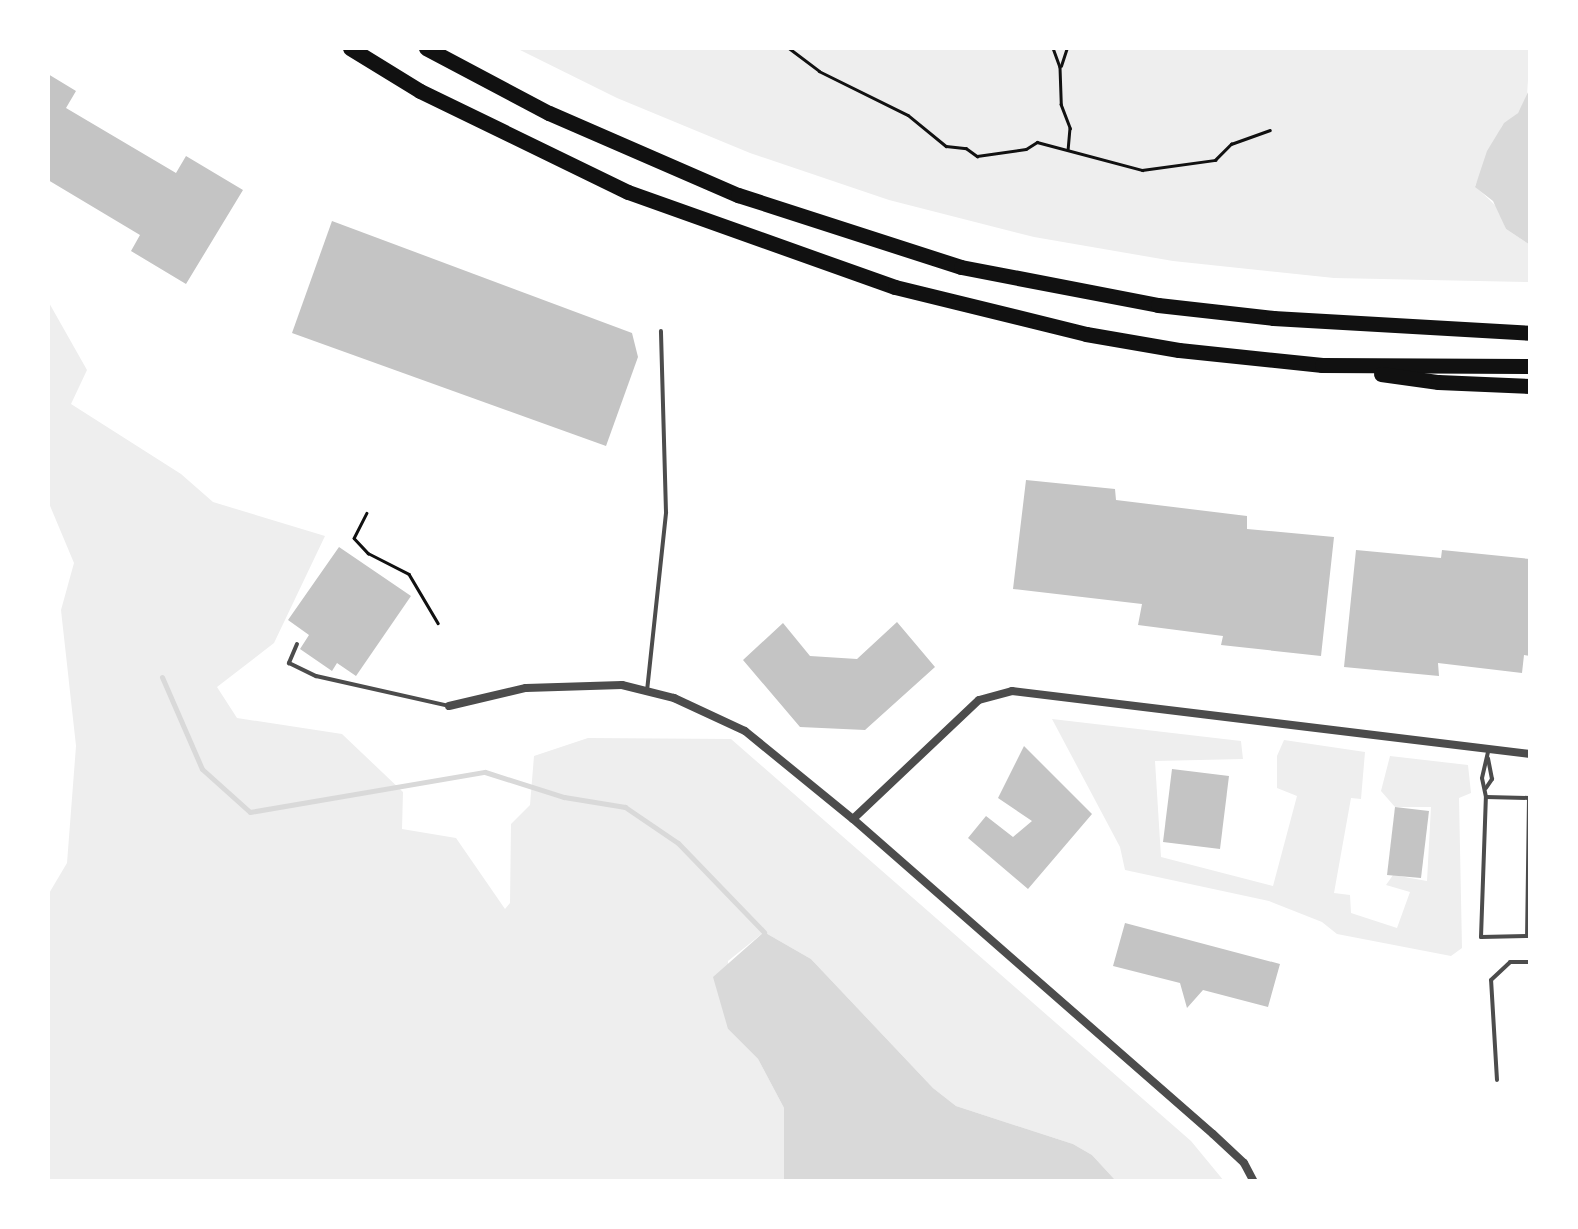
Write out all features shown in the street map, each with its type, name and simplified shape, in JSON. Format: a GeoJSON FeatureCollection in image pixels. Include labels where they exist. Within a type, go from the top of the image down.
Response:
{"type":"FeatureCollection","features":[{"type":"Feature","properties":{"kind":"highway"},"geometry":{"type":"LineString","coordinates":[[350,48],[420,92],[628,192],[788,253],[894,287],[1086,334],[1179,350],[1438,382],[1530,386]]}},
{"type":"Feature","properties":{"kind":"highway"},"geometry":{"type":"LineString","coordinates":[[426,48],[549,114],[649,159],[754,201],[961,267],[1158,305],[1273,318],[1530,332]]}},
{"type":"Feature","properties":{"kind":"highway"},"geometry":{"type":"LineString","coordinates":[[1322,366],[1530,366]]}},
{"type":"Feature","properties":{"kind":"street"},"geometry":{"type":"LineString","coordinates":[[449,706],[526,688],[622,685],[674,698],[745,731],[853,818],[1213,1134],[1244,1163],[1254,1182]]}},
{"type":"Feature","properties":{"kind":"street"},"geometry":{"type":"LineString","coordinates":[[853,818],[965,712],[997,692],[1488,753],[1530,754]]}},
{"type":"Feature","properties":{"kind":"lane"},"geometry":{"type":"LineString","coordinates":[[647,691],[666,512],[661,331]]}},
{"type":"Feature","properties":{"kind":"lane"},"geometry":{"type":"LineString","coordinates":[[297,644],[289,662],[316,676],[449,706]]}},
{"type":"Feature","properties":{"kind":"lane"},"geometry":{"type":"LineString","coordinates":[[1486,797],[1530,798],[1527,936],[1481,938],[1486,797],[1482,778],[1488,753]]}},
{"type":"Feature","properties":{"kind":"lane"},"geometry":{"type":"LineString","coordinates":[[1486,788],[1493,765],[1488,753]]}},
{"type":"Feature","properties":{"kind":"lane"},"geometry":{"type":"LineString","coordinates":[[1497,1080],[1492,980],[1510,962],[1530,962]]}},
{"type":"Feature","properties":{"kind":"path"},"geometry":{"type":"LineString","coordinates":[[789,48],[819,71],[908,115],[946,146],[966,148],[977,156],[1026,149],[1037,142],[1142,170],[1204,164],[1215,160],[1231,144],[1270,130]]}},
{"type":"Feature","properties":{"kind":"path"},"geometry":{"type":"LineString","coordinates":[[1053,48],[1060,67],[1061,104],[1070,128],[1068,150]]}},
{"type":"Feature","properties":{"kind":"path"},"geometry":{"type":"LineString","coordinates":[[1060,67],[1067,48]]}},
{"type":"Feature","properties":{"kind":"path"},"geometry":{"type":"LineString","coordinates":[[367,513],[354,538],[368,552],[408,574],[438,624]]}},
{"type":"Feature","properties":{"kind":"shaded area"},"geometry":{"type":"Polygon","coordinates":[[[516,48],[1530,48],[1527,96],[1518,113],[1502,126],[1475,186],[1498,208],[1506,229],[1530,245],[1530,282],[1334,278],[1173,261],[1034,237],[889,200],[750,153],[617,98],[516,48]]]}},
{"type":"Feature","properties":{"kind":"shaded area"},"geometry":{"type":"Polygon","coordinates":[[[1530,88],[1530,245],[1506,229],[1493,201],[1475,187],[1487,151],[1504,123],[1518,113],[1530,88]]]}},
{"type":"Feature","properties":{"kind":"shaded area"},"geometry":{"type":"Polygon","coordinates":[[[48,301],[87,370],[71,404],[181,474],[213,502],[325,536],[274,643],[217,687],[237,718],[342,734],[403,792],[402,829],[456,838],[505,909],[510,903],[511,824],[530,805],[534,756],[588,738],[731,739],[1191,1141],[1224,1181],[1116,1181],[1092,1155],[1073,1144],[956,1106],[933,1088],[811,959],[764,932],[728,961],[728,1029],[758,1059],[784,1108],[784,1181],[48,1181],[48,895],[67,863],[76,746],[61,610],[74,563],[48,501],[48,301]]]}},
{"type":"Feature","properties":{"kind":"shaded area"},"geometry":{"type":"Polygon","coordinates":[[[1052,719],[1241,741],[1243,759],[1155,761],[1161,857],[1273,886],[1297,796],[1277,788],[1277,756],[1284,740],[1365,752],[1361,799],[1351,798],[1334,893],[1350,895],[1351,913],[1397,928],[1410,892],[1386,885],[1393,875],[1427,881],[1431,807],[1395,807],[1381,791],[1390,756],[1468,765],[1471,793],[1459,798],[1462,948],[1451,956],[1337,934],[1322,922],[1269,901],[1125,870],[1120,847],[1052,719]]]}},
{"type":"Feature","properties":{"kind":"shaded area"},"geometry":{"type":"Polygon","coordinates":[[[764,932],[811,959],[933,1088],[956,1106],[1073,1144],[1092,1155],[1116,1181],[784,1181],[784,1108],[758,1059],[728,1029],[713,977],[764,932]]]}},
{"type":"Feature","properties":{"kind":"building"},"geometry":{"type":"Polygon","coordinates":[[[48,74],[76,91],[66,108],[176,173],[186,156],[243,190],[186,284],[131,251],[140,235],[48,180],[48,74]]]}},
{"type":"Feature","properties":{"kind":"building"},"geometry":{"type":"Polygon","coordinates":[[[332,221],[632,333],[638,357],[606,446],[292,333],[332,221]]]}},
{"type":"Feature","properties":{"kind":"building"},"geometry":{"type":"Polygon","coordinates":[[[1026,480],[1115,489],[1116,500],[1247,516],[1247,529],[1334,537],[1321,656],[1221,645],[1223,636],[1138,625],[1142,604],[1013,589],[1026,480]]]}},
{"type":"Feature","properties":{"kind":"building"},"geometry":{"type":"Polygon","coordinates":[[[339,547],[411,596],[356,676],[337,663],[332,671],[300,649],[309,635],[288,620],[339,547]]]}},
{"type":"Feature","properties":{"kind":"building"},"geometry":{"type":"Polygon","coordinates":[[[1356,550],[1441,558],[1442,550],[1530,559],[1530,656],[1524,655],[1522,673],[1438,663],[1439,676],[1344,667],[1356,550]]]}},
{"type":"Feature","properties":{"kind":"building"},"geometry":{"type":"Polygon","coordinates":[[[897,622],[935,667],[865,730],[800,727],[743,660],[783,623],[810,656],[857,659],[897,622]]]}},
{"type":"Feature","properties":{"kind":"building"},"geometry":{"type":"Polygon","coordinates":[[[1024,746],[1092,814],[1028,889],[968,838],[986,816],[1013,837],[1032,821],[998,798],[1024,746]]]}},
{"type":"Feature","properties":{"kind":"building"},"geometry":{"type":"Polygon","coordinates":[[[1172,769],[1229,776],[1220,849],[1163,842],[1172,769]]]}},
{"type":"Feature","properties":{"kind":"building"},"geometry":{"type":"Polygon","coordinates":[[[1395,807],[1429,811],[1421,878],[1387,875],[1395,807]]]}},
{"type":"Feature","properties":{"kind":"building"},"geometry":{"type":"Polygon","coordinates":[[[1125,923],[1280,964],[1268,1007],[1203,990],[1187,1008],[1180,983],[1113,966],[1125,923]]]}},
{"type":"Feature","properties":{"kind":"waterway"},"geometry":{"type":"LineString","coordinates":[[162,677],[202,769],[250,812],[485,772],[564,797],[625,807],[678,843],[764,932]]}}]}
